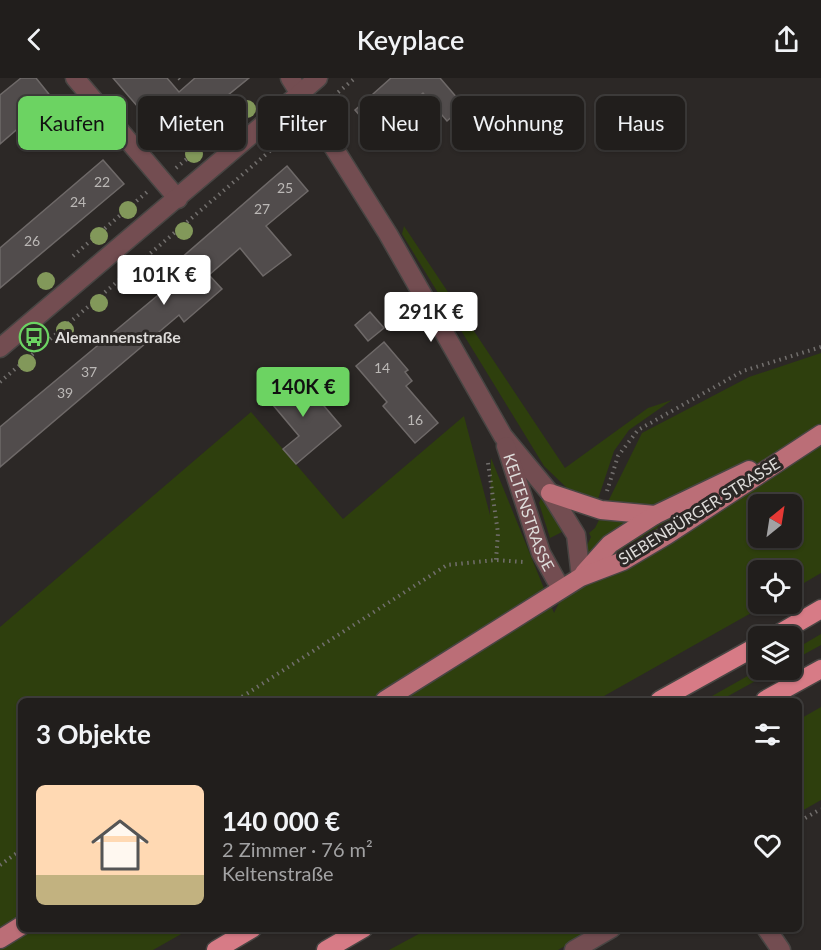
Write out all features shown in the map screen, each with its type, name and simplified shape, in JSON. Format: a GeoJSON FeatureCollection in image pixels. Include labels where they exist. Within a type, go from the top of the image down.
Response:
{"type":"FeatureCollection","features":[{"type":"Feature","properties":{"kind":"highway"},"geometry":{"type":"LineString","coordinates":[[792,626],[821,609]]}},
{"type":"Feature","properties":{"kind":"highway"},"geometry":{"type":"LineString","coordinates":[[664,698],[748,651]]}},
{"type":"Feature","properties":{"kind":"highway"},"geometry":{"type":"LineString","coordinates":[[769,698],[821,669]]}},
{"type":"Feature","properties":{"kind":"highway"},"geometry":{"type":"LineString","coordinates":[[216,950],[247,932]]}},
{"type":"Feature","properties":{"kind":"highway"},"geometry":{"type":"LineString","coordinates":[[326,950],[357,932]]}},
{"type":"Feature","properties":{"kind":"main road","name":"SIEBENBÜRGER STRASSE"},"geometry":{"type":"LineString","coordinates":[[581,577],[610,544],[655,515],[817,437]]}},
{"type":"Feature","properties":{"kind":"main road","name":"SIEBENBÜRGER STRASSE"},"geometry":{"type":"LineString","coordinates":[[388,698],[561,588],[581,577],[623,561],[658,540],[817,437]]}},
{"type":"Feature","properties":{"kind":"main road"},"geometry":{"type":"LineString","coordinates":[[550,493],[601,510],[655,515]]}},
{"type":"Feature","properties":{"kind":"main road"},"geometry":{"type":"LineString","coordinates":[[0,939],[18,928]]}},
{"type":"Feature","properties":{"kind":"street"},"geometry":{"type":"LineString","coordinates":[[75,78],[178,200]]}},
{"type":"Feature","properties":{"kind":"street"},"geometry":{"type":"LineString","coordinates":[[0,348],[178,200],[295,86],[318,78]]}},
{"type":"Feature","properties":{"kind":"street","name":"KELTENSTRASSE"},"geometry":{"type":"LineString","coordinates":[[335,150],[388,234],[503,436],[550,493],[576,535],[581,577]]}},
{"type":"Feature","properties":{"kind":"street","name":"KELTENSTRASSE"},"geometry":{"type":"LineString","coordinates":[[503,436],[541,553],[561,588]]}},
{"type":"Feature","properties":{"kind":"street"},"geometry":{"type":"LineString","coordinates":[[574,950],[605,932]]}},
{"type":"Feature","properties":{"kind":"street"},"geometry":{"type":"LineString","coordinates":[[769,932],[781,950]]}},
{"type":"Feature","properties":{"kind":"path"},"geometry":{"type":"LineString","coordinates":[[334,96],[355,78]]}},
{"type":"Feature","properties":{"kind":"path"},"geometry":{"type":"LineString","coordinates":[[0,382],[270,150]]}},
{"type":"Feature","properties":{"kind":"path"},"geometry":{"type":"LineString","coordinates":[[601,510],[618,456],[638,430],[743,371],[821,348]]}},
{"type":"Feature","properties":{"kind":"path"},"geometry":{"type":"LineString","coordinates":[[487,455],[498,533],[496,560]]}},
{"type":"Feature","properties":{"kind":"path"},"geometry":{"type":"LineString","coordinates":[[240,698],[447,565],[496,560],[522,562],[541,553]]}},
{"type":"Feature","properties":{"kind":"path"},"geometry":{"type":"LineString","coordinates":[[802,820],[821,809]]}},
{"type":"Feature","properties":{"kind":"path"},"geometry":{"type":"LineString","coordinates":[[0,865],[18,852]]}},
{"type":"Feature","properties":{"kind":"green space"},"geometry":{"type":"Polygon","coordinates":[[[404,226],[565,468],[648,408],[672,400],[629,430],[614,451],[598,499],[567,488],[544,466],[402,234],[404,226]]]}},
{"type":"Feature","properties":{"kind":"green space"},"geometry":{"type":"Polygon","coordinates":[[[821,353],[821,573],[802,584],[802,560],[748,560],[749,614],[601,698],[18,698],[18,932],[185,932],[153,950],[0,950],[0,627],[251,412],[343,519],[464,416],[490,515],[491,458],[554,613],[591,537],[589,533],[595,528],[642,433],[749,377],[821,353]]]}},
{"type":"Feature","properties":{"kind":"green space"},"geometry":{"type":"Polygon","coordinates":[[[541,498],[564,531],[550,538],[539,503],[541,498]]]}},
{"type":"Feature","properties":{"kind":"green space"},"geometry":{"type":"Polygon","coordinates":[[[821,634],[821,645],[802,655],[802,645],[821,634]]]}},
{"type":"Feature","properties":{"kind":"green space"},"geometry":{"type":"Polygon","coordinates":[[[748,676],[748,680],[757,680],[725,698],[709,698],[748,676]]]}},
{"type":"Feature","properties":{"kind":"green space"},"geometry":{"type":"Polygon","coordinates":[[[821,707],[821,800],[802,811],[802,718],[821,707]]]}},
{"type":"Feature","properties":{"kind":"green space"},"geometry":{"type":"Polygon","coordinates":[[[422,932],[590,932],[558,950],[389,950],[422,932]]]}},
{"type":"Feature","properties":{"kind":"building"},"geometry":{"type":"Polygon","coordinates":[[[21,78],[36,78],[50,96],[18,96],[18,128],[0,144],[0,95],[21,78]]]}},
{"type":"Feature","properties":{"kind":"building"},"geometry":{"type":"Polygon","coordinates":[[[113,78],[167,78],[179,92],[195,78],[249,78],[227,96],[138,96],[138,107],[113,78]]]}},
{"type":"Feature","properties":{"kind":"building"},"geometry":{"type":"Polygon","coordinates":[[[391,78],[440,78],[455,96],[452,96],[452,117],[447,121],[440,113],[440,96],[426,96],[423,93],[420,96],[371,96],[391,78]]]}},
{"type":"Feature","properties":{"kind":"building"},"geometry":{"type":"Polygon","coordinates":[[[360,106],[360,116],[355,110],[360,106]]]}},
{"type":"Feature","properties":{"kind":"building"},"geometry":{"type":"Polygon","coordinates":[[[103,160],[124,184],[0,288],[0,248],[103,160]]]}},
{"type":"Feature","properties":{"kind":"building"},"geometry":{"type":"Polygon","coordinates":[[[287,166],[308,191],[266,226],[291,255],[263,276],[240,248],[209,275],[222,289],[184,322],[179,315],[0,467],[0,427],[181,276],[172,266],[287,166]]]}},
{"type":"Feature","properties":{"kind":"building"},"geometry":{"type":"Polygon","coordinates":[[[370,312],[384,328],[368,341],[355,325],[370,312]]]}},
{"type":"Feature","properties":{"kind":"building"},"geometry":{"type":"Polygon","coordinates":[[[384,342],[408,370],[405,372],[412,381],[406,386],[438,423],[415,443],[383,406],[387,402],[356,366],[384,342]]]}},
{"type":"Feature","properties":{"kind":"building"},"geometry":{"type":"Polygon","coordinates":[[[297,374],[341,426],[296,464],[283,449],[299,436],[268,399],[297,374]]]}},
{"type":"Feature","properties":{"kind":"place","name":"Alemannenstraße"},"geometry":{"type":"Point","coordinates":[34,337]}}]}
